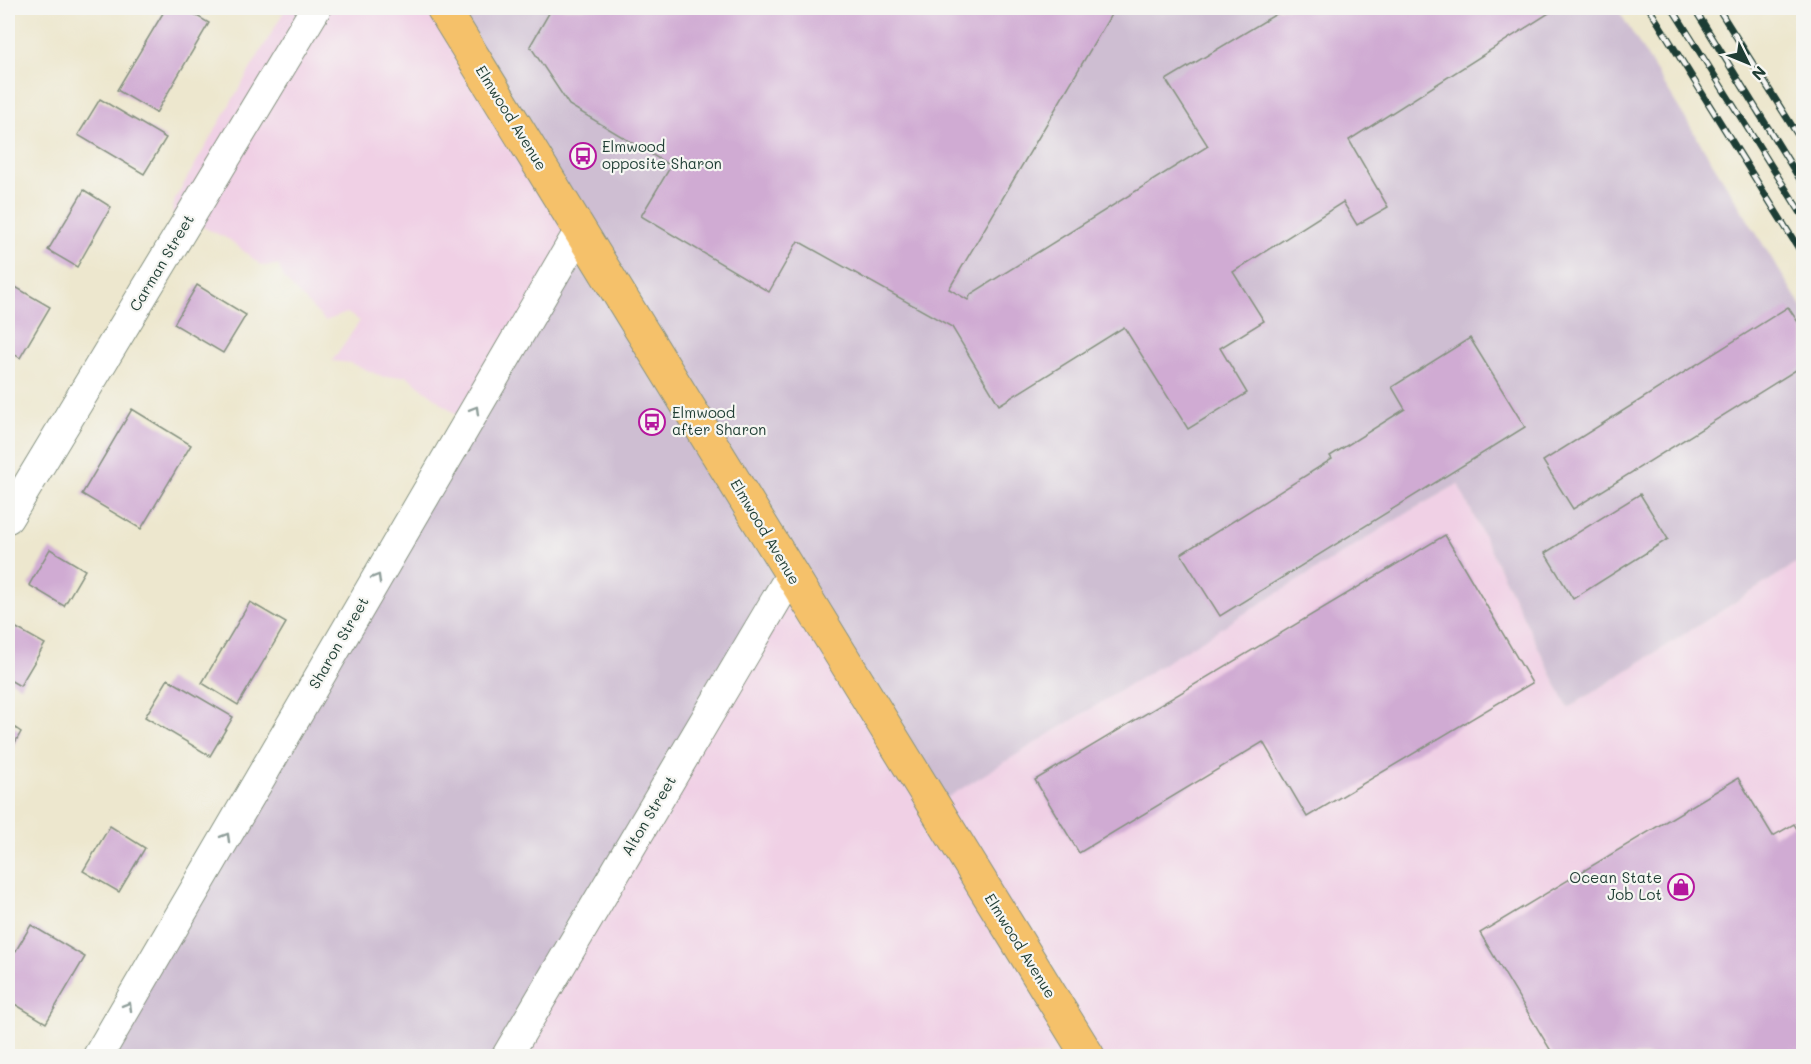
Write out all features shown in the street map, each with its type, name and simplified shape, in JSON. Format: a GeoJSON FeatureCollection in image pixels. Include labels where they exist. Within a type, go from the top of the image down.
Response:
{"type":"FeatureCollection","features":[{"type":"Feature","properties":{"kind":"main road","name":"Elmwood Avenue"},"geometry":{"type":"LineString","coordinates":[[443,8],[1088,1056]]}},
{"type":"Feature","properties":{"kind":"street","name":"Carman Street"},"geometry":{"type":"LineString","coordinates":[[8,518],[316,8]]}},
{"type":"Feature","properties":{"kind":"street","name":"Sharon Street"},"geometry":{"type":"LineString","coordinates":[[98,1056],[580,230]]}},
{"type":"Feature","properties":{"kind":"street","name":"Alton Street"},"geometry":{"type":"LineString","coordinates":[[507,1056],[791,575]]}},
{"type":"Feature","properties":{"kind":"shaded area"},"geometry":{"type":"Polygon","coordinates":[[[286,8],[435,8],[574,233],[461,418],[407,376],[383,377],[351,363],[332,361],[360,321],[347,313],[325,321],[285,280],[278,265],[262,266],[230,240],[172,212],[175,199],[286,8]]]}},
{"type":"Feature","properties":{"kind":"shaded area"},"geometry":{"type":"Polygon","coordinates":[[[435,8],[1617,8],[1803,309],[1803,559],[1568,708],[1458,484],[1412,510],[932,807],[785,582],[775,585],[491,1056],[88,1056],[574,246],[435,8]]]}},
{"type":"Feature","properties":{"kind":"shaded area"},"geometry":{"type":"Polygon","coordinates":[[[1458,484],[1568,708],[1803,559],[1803,1056],[491,1056],[775,585],[1412,510],[1458,484]]]}},
{"type":"Feature","properties":{"kind":"building"},"geometry":{"type":"Polygon","coordinates":[[[166,8],[183,8],[209,23],[156,113],[117,90],[166,8]]]}},
{"type":"Feature","properties":{"kind":"building"},"geometry":{"type":"Polygon","coordinates":[[[552,8],[1115,8],[949,289],[968,300],[971,294],[1208,146],[1166,80],[1278,13],[1274,8],[1557,8],[1349,140],[1388,207],[1357,225],[1343,202],[1233,272],[1264,321],[1220,348],[1247,393],[1188,429],[1124,327],[999,405],[952,327],[798,241],[769,292],[641,216],[671,166],[569,105],[530,46],[552,8]]]}},
{"type":"Feature","properties":{"kind":"building"},"geometry":{"type":"Polygon","coordinates":[[[100,99],[166,138],[144,174],[78,135],[100,99]]]}},
{"type":"Feature","properties":{"kind":"building"},"geometry":{"type":"Polygon","coordinates":[[[84,190],[111,207],[77,267],[48,250],[84,190]]]}},
{"type":"Feature","properties":{"kind":"building"},"geometry":{"type":"Polygon","coordinates":[[[12,285],[50,307],[20,358],[8,350],[8,292],[12,285]]]}},
{"type":"Feature","properties":{"kind":"building"},"geometry":{"type":"Polygon","coordinates":[[[197,285],[246,315],[223,353],[174,324],[197,285]]]}},
{"type":"Feature","properties":{"kind":"building"},"geometry":{"type":"Polygon","coordinates":[[[1788,307],[1804,331],[1804,365],[1573,509],[1543,461],[1788,307]]]}},
{"type":"Feature","properties":{"kind":"building"},"geometry":{"type":"Polygon","coordinates":[[[1470,338],[1525,427],[1220,616],[1181,554],[1332,459],[1330,456],[1405,409],[1392,387],[1470,338]]]}},
{"type":"Feature","properties":{"kind":"building"},"geometry":{"type":"Polygon","coordinates":[[[132,409],[191,445],[141,529],[82,494],[132,409]]]}},
{"type":"Feature","properties":{"kind":"building"},"geometry":{"type":"Polygon","coordinates":[[[1640,494],[1668,539],[1573,599],[1545,553],[1640,494]]]}},
{"type":"Feature","properties":{"kind":"building"},"geometry":{"type":"Polygon","coordinates":[[[1445,535],[1532,683],[1307,817],[1263,742],[1079,853],[1035,780],[1445,535]]]}},
{"type":"Feature","properties":{"kind":"building"},"geometry":{"type":"Polygon","coordinates":[[[50,549],[85,570],[64,606],[29,585],[50,549]]]}},
{"type":"Feature","properties":{"kind":"building"},"geometry":{"type":"Polygon","coordinates":[[[250,602],[286,623],[238,705],[202,683],[250,602]]]}},
{"type":"Feature","properties":{"kind":"building"},"geometry":{"type":"Polygon","coordinates":[[[13,626],[45,644],[20,686],[8,679],[8,635],[13,626]]]}},
{"type":"Feature","properties":{"kind":"building"},"geometry":{"type":"Polygon","coordinates":[[[168,679],[233,717],[210,756],[145,717],[168,679]]]}},
{"type":"Feature","properties":{"kind":"building"},"geometry":{"type":"Polygon","coordinates":[[[8,723],[21,732],[8,755],[8,723]]]}},
{"type":"Feature","properties":{"kind":"building","name":"Ocean State Job Lot"},"geometry":{"type":"Polygon","coordinates":[[[1738,778],[1773,836],[1794,824],[1804,840],[1804,1056],[1554,1056],[1480,933],[1738,778]]]}},
{"type":"Feature","properties":{"kind":"building"},"geometry":{"type":"Polygon","coordinates":[[[110,826],[145,848],[119,892],[83,871],[110,826]]]}},
{"type":"Feature","properties":{"kind":"building"},"geometry":{"type":"Polygon","coordinates":[[[31,925],[85,957],[46,1023],[8,1000],[8,964],[31,925]]]}},
{"type":"Feature","properties":{"kind":"railway"},"geometry":{"type":"LineString","coordinates":[[1649,8],[1804,257]]}},
{"type":"Feature","properties":{"kind":"railway"},"geometry":{"type":"LineString","coordinates":[[1672,8],[1804,218]]}},
{"type":"Feature","properties":{"kind":"railway"},"geometry":{"type":"LineString","coordinates":[[1694,8],[1804,186]]}},
{"type":"Feature","properties":{"kind":"railway"},"geometry":{"type":"LineString","coordinates":[[1718,8],[1804,145]]}},
{"type":"Feature","properties":{"kind":"place","name":"Elmwood opposite Sharon"},"geometry":{"type":"Point","coordinates":[583,156]}},
{"type":"Feature","properties":{"kind":"place","name":"Elmwood after Sharon"},"geometry":{"type":"Point","coordinates":[652,422]}},
{"type":"Feature","properties":{"kind":"place","name":"Ocean State Job Lot"},"geometry":{"type":"Point","coordinates":[1681,887]}}]}
